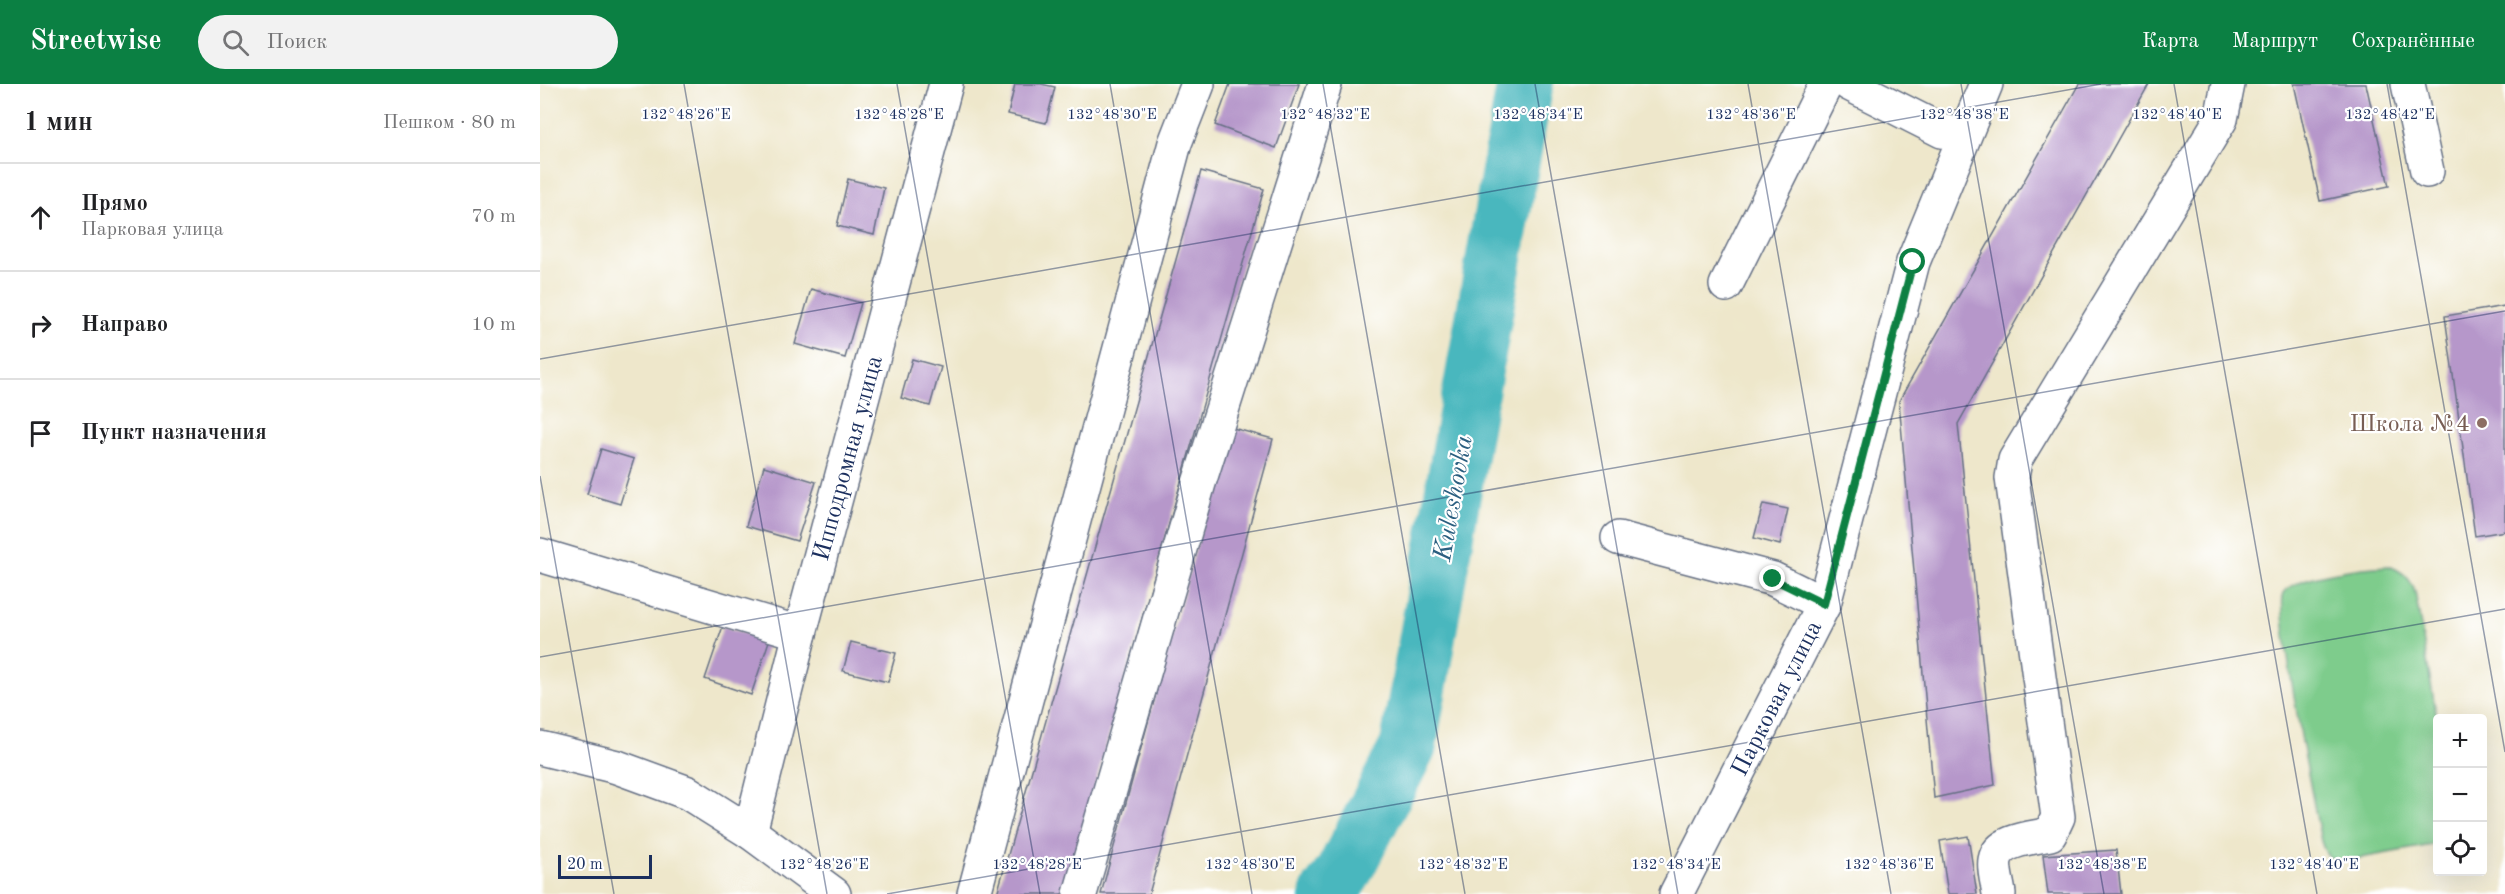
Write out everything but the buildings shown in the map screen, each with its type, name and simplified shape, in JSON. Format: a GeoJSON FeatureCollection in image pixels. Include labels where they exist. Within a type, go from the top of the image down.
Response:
{"type":"FeatureCollection","features":[{"type":"Feature","properties":{"kind":"street","name":"Ипподромная улица"},"geometry":{"type":"LineString","coordinates":[[750,832],[800,633],[946,84]]}},
{"type":"Feature","properties":{"kind":"street"},"geometry":{"type":"LineString","coordinates":[[974,894],[1175,143],[1198,84]]}},
{"type":"Feature","properties":{"kind":"street"},"geometry":{"type":"LineString","coordinates":[[1080,894],[1199,483],[1325,84]]}},
{"type":"Feature","properties":{"kind":"street"},"geometry":{"type":"LineString","coordinates":[[1726,285],[1826,84]]}},
{"type":"Feature","properties":{"kind":"street"},"geometry":{"type":"LineString","coordinates":[[1849,84],[1941,131],[1964,135]]}},
{"type":"Feature","properties":{"kind":"street","name":"Парковая улица"},"geometry":{"type":"LineString","coordinates":[[1676,894],[1824,604],[1913,262],[1986,84]]}},
{"type":"Feature","properties":{"kind":"street"},"geometry":{"type":"LineString","coordinates":[[1999,894],[1995,860],[1999,851],[2010,843],[2050,834],[2058,817],[2012,478],[2015,460],[2221,118],[2229,84]]}},
{"type":"Feature","properties":{"kind":"street"},"geometry":{"type":"LineString","coordinates":[[2408,84],[2427,171]]}},
{"type":"Feature","properties":{"kind":"street"},"geometry":{"type":"LineString","coordinates":[[1618,538],[1773,579],[1824,604]]}},
{"type":"Feature","properties":{"kind":"street"},"geometry":{"type":"LineString","coordinates":[[540,555],[800,633]]}},
{"type":"Feature","properties":{"kind":"street"},"geometry":{"type":"LineString","coordinates":[[540,748],[617,767],[688,794],[750,832],[834,894]]}},
{"type":"Feature","properties":{"kind":"green space"},"geometry":{"type":"Polygon","coordinates":[[[2389,566],[2406,576],[2415,592],[2436,714],[2433,714],[2433,845],[2355,859],[2337,860],[2329,857],[2321,841],[2290,670],[2282,607],[2284,593],[2291,586],[2317,576],[2389,566]]]}},
{"type":"Feature","properties":{"kind":"waterway","name":"Kuleshovka"},"geometry":{"type":"LineString","coordinates":[[1328,894],[1343,873],[1408,747],[1525,84]]}},
{"type":"Feature","properties":{"kind":"place","name":"Школа №4"},"geometry":{"type":"Point","coordinates":[2482,423]}},
{"type":"Feature","properties":{"kind":"route"},"geometry":{"type":"LineString","coordinates":[[1773,579],[1824,604],[1913,262]]}}]}
